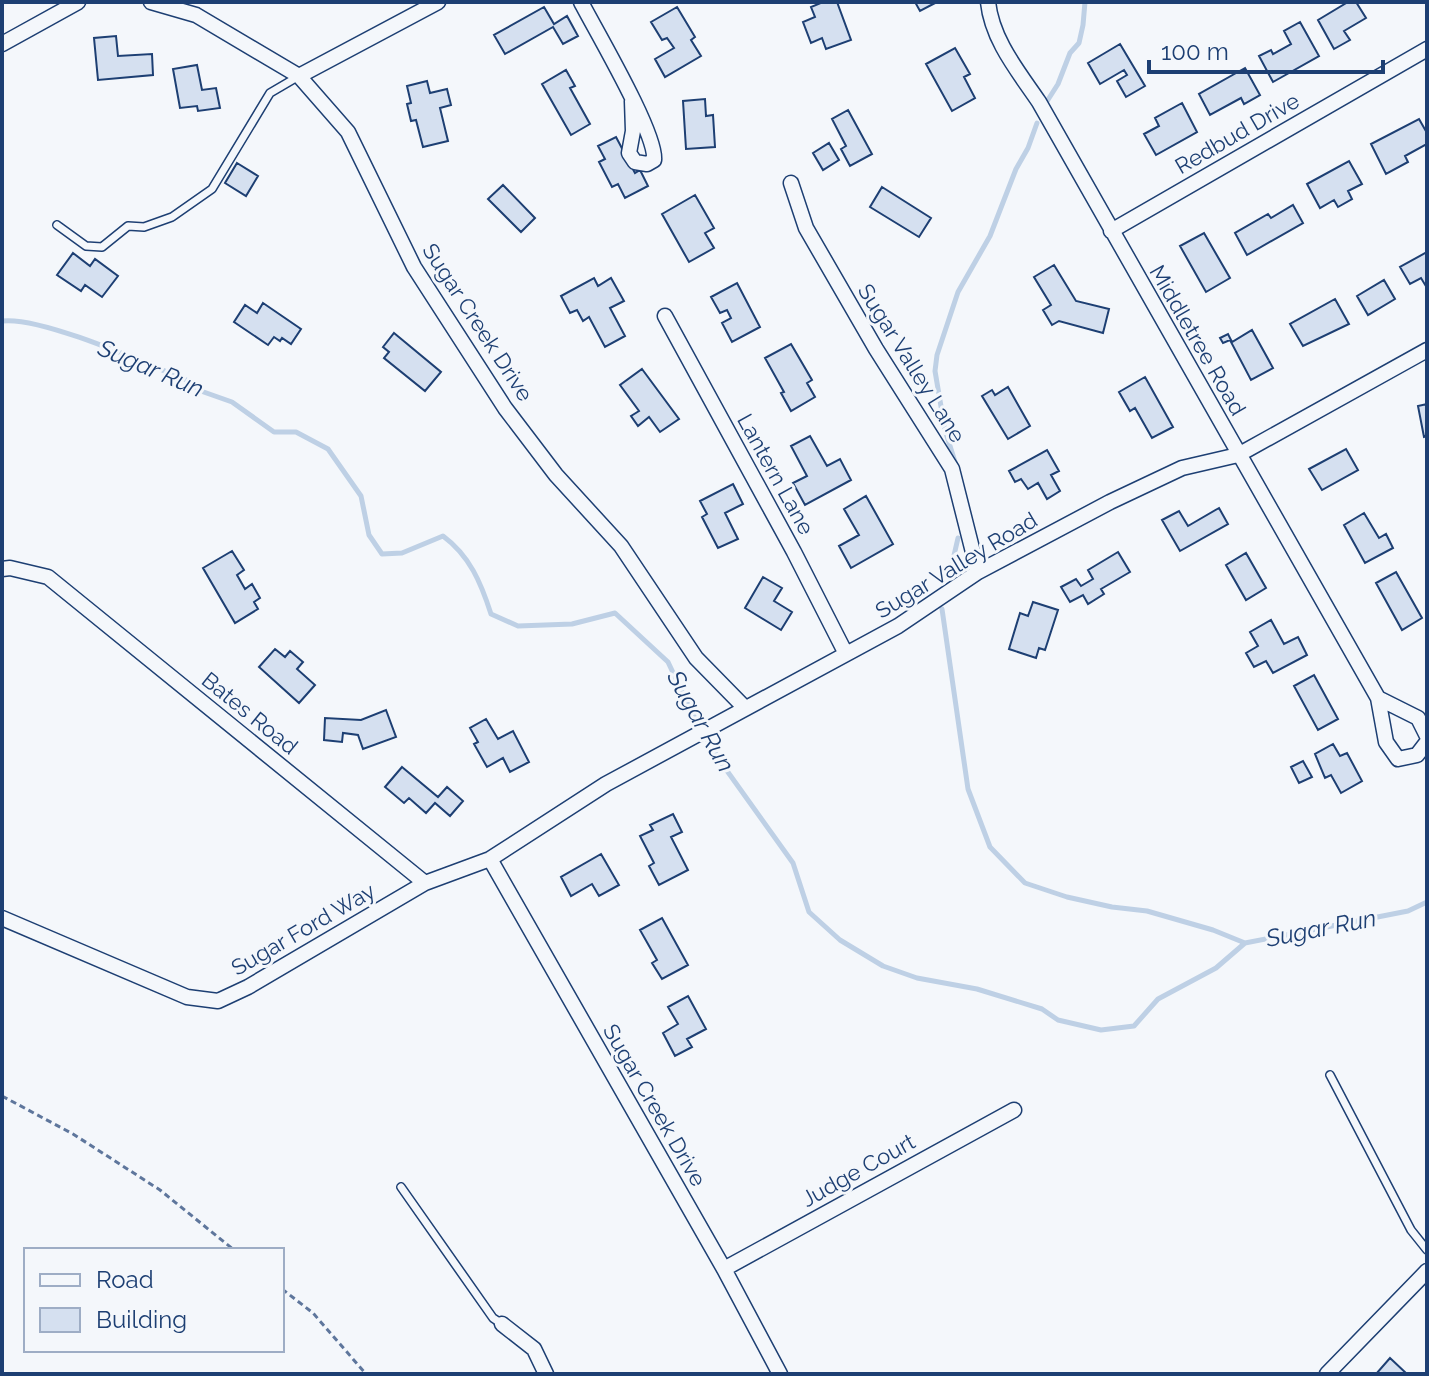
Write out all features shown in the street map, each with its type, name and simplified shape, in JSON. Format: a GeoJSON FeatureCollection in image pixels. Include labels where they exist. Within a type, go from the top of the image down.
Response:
{"type":"FeatureCollection","features":[{"type":"Feature","properties":{"kind":"street","name":"Sugar Creek Drive"},"geometry":{"type":"LineString","coordinates":[[151,2],[196,15],[299,76],[348,132],[414,267],[505,408],[556,475],[621,546],[696,658],[745,708]]}},
{"type":"Feature","properties":{"kind":"street"},"geometry":{"type":"LineString","coordinates":[[581,2],[632,101]]}},
{"type":"Feature","properties":{"kind":"street","name":"Middletree Road"},"geometry":{"type":"LineString","coordinates":[[988,2],[990,22],[1004,48],[1039,102],[1378,698],[1386,742],[1398,759],[1417,755],[1427,739],[1418,718],[1378,698]]}},
{"type":"Feature","properties":{"kind":"street"},"geometry":{"type":"LineString","coordinates":[[2,44],[74,3]]}},
{"type":"Feature","properties":{"kind":"street"},"geometry":{"type":"LineString","coordinates":[[299,76],[431,3]]}},
{"type":"Feature","properties":{"kind":"street","name":"Redbud Drive"},"geometry":{"type":"LineString","coordinates":[[1111,231],[1427,49]]}},
{"type":"Feature","properties":{"kind":"street","name":"Sugar Valley Lane"},"geometry":{"type":"LineString","coordinates":[[791,183],[806,228],[876,349],[952,469],[978,572]]}},
{"type":"Feature","properties":{"kind":"street","name":"Lantern Lane"},"geometry":{"type":"LineString","coordinates":[[665,316],[846,654]]}},
{"type":"Feature","properties":{"kind":"street","name":"Sugar Valley Road"},"geometry":{"type":"LineString","coordinates":[[679,744],[898,626],[978,572],[1110,502],[1182,468],[1238,455],[1427,350]]}},
{"type":"Feature","properties":{"kind":"street","name":"Bates Road"},"geometry":{"type":"LineString","coordinates":[[2,569],[48,577],[425,883]]}},
{"type":"Feature","properties":{"kind":"street","name":"Sugar Ford Way"},"geometry":{"type":"LineString","coordinates":[[2,918],[187,997],[218,1001],[248,987],[425,883],[490,859],[606,784],[679,744]]}},
{"type":"Feature","properties":{"kind":"street","name":"Sugar Creek Drive"},"geometry":{"type":"LineString","coordinates":[[490,859],[724,1269],[780,1374]]}},
{"type":"Feature","properties":{"kind":"street","name":"Judge Court"},"geometry":{"type":"LineString","coordinates":[[724,1269],[1014,1110]]}},
{"type":"Feature","properties":{"kind":"street"},"geometry":{"type":"LineString","coordinates":[[1327,1374],[1427,1271]]}},
{"type":"Feature","properties":{"kind":"street"},"geometry":{"type":"LineString","coordinates":[[502,1324],[534,1349],[546,1374]]}},
{"type":"Feature","properties":{"kind":"lane"},"geometry":{"type":"LineString","coordinates":[[57,225],[86,246],[102,247],[128,226],[144,227],[172,217],[212,189],[270,93],[299,76]]}},
{"type":"Feature","properties":{"kind":"lane"},"geometry":{"type":"LineString","coordinates":[[1330,1075],[1411,1230],[1427,1250]]}},
{"type":"Feature","properties":{"kind":"lane"},"geometry":{"type":"LineString","coordinates":[[401,1187],[493,1318],[502,1324]]}},
{"type":"Feature","properties":{"kind":"path"},"geometry":{"type":"LineString","coordinates":[[2,1096],[73,1134],[160,1190],[232,1248]]}},
{"type":"Feature","properties":{"kind":"path"},"geometry":{"type":"LineString","coordinates":[[284,1291],[313,1313],[366,1374]]}},
{"type":"Feature","properties":{"kind":"building"},"geometry":{"type":"Polygon","coordinates":[[[823,2],[837,2],[851,40],[826,49],[822,38],[811,43],[803,22],[815,17],[811,7],[823,2]]]}},
{"type":"Feature","properties":{"kind":"building"},"geometry":{"type":"Polygon","coordinates":[[[915,2],[937,2],[920,11],[915,2]]]}},
{"type":"Feature","properties":{"kind":"building"},"geometry":{"type":"Polygon","coordinates":[[[1348,2],[1356,2],[1366,18],[1344,31],[1350,40],[1334,49],[1318,20],[1348,2]]]}},
{"type":"Feature","properties":{"kind":"building"},"geometry":{"type":"Polygon","coordinates":[[[544,7],[554,24],[567,16],[578,36],[563,44],[553,27],[505,54],[494,35],[544,7]]]}},
{"type":"Feature","properties":{"kind":"building"},"geometry":{"type":"Polygon","coordinates":[[[677,7],[695,37],[691,40],[701,56],[665,77],[655,59],[674,48],[667,38],[662,40],[651,22],[677,7]]]}},
{"type":"Feature","properties":{"kind":"building"},"geometry":{"type":"Polygon","coordinates":[[[1300,22],[1319,56],[1273,82],[1259,56],[1271,50],[1273,54],[1291,44],[1284,31],[1300,22]]]}},
{"type":"Feature","properties":{"kind":"building"},"geometry":{"type":"Polygon","coordinates":[[[116,36],[118,56],[152,54],[153,75],[98,80],[94,38],[116,36]]]}},
{"type":"Feature","properties":{"kind":"building"},"geometry":{"type":"Polygon","coordinates":[[[1120,44],[1145,86],[1126,97],[1117,81],[1127,75],[1124,70],[1100,84],[1088,63],[1120,44]]]}},
{"type":"Feature","properties":{"kind":"building"},"geometry":{"type":"Polygon","coordinates":[[[955,48],[970,74],[964,77],[975,98],[952,111],[926,64],[955,48]]]}},
{"type":"Feature","properties":{"kind":"building"},"geometry":{"type":"Polygon","coordinates":[[[197,65],[202,90],[216,88],[220,108],[198,111],[197,106],[180,108],[173,69],[197,65]]]}},
{"type":"Feature","properties":{"kind":"building"},"geometry":{"type":"Polygon","coordinates":[[[1245,68],[1260,95],[1244,104],[1241,98],[1210,115],[1199,94],[1245,68]]]}},
{"type":"Feature","properties":{"kind":"building"},"geometry":{"type":"Polygon","coordinates":[[[566,70],[575,86],[570,88],[590,124],[571,135],[542,84],[566,70]]]}},
{"type":"Feature","properties":{"kind":"building"},"geometry":{"type":"Polygon","coordinates":[[[427,81],[430,93],[447,89],[451,105],[440,108],[448,141],[423,147],[416,120],[411,121],[407,86],[427,81]]]}},
{"type":"Feature","properties":{"kind":"building"},"geometry":{"type":"Polygon","coordinates":[[[705,99],[706,116],[713,115],[715,147],[686,149],[683,101],[705,99]]]}},
{"type":"Feature","properties":{"kind":"building"},"geometry":{"type":"Polygon","coordinates":[[[1182,103],[1197,132],[1156,155],[1144,134],[1159,126],[1155,118],[1182,103]]]}},
{"type":"Feature","properties":{"kind":"building"},"geometry":{"type":"Polygon","coordinates":[[[848,110],[872,154],[850,166],[841,149],[846,146],[832,119],[848,110]]]}},
{"type":"Feature","properties":{"kind":"building"},"geometry":{"type":"Polygon","coordinates":[[[1419,119],[1427,133],[1427,144],[1405,156],[1408,162],[1386,174],[1371,144],[1419,119]]]}},
{"type":"Feature","properties":{"kind":"building"},"geometry":{"type":"Polygon","coordinates":[[[616,137],[635,173],[640,170],[648,186],[625,198],[618,184],[612,187],[599,162],[605,159],[598,146],[616,137]]]}},
{"type":"Feature","properties":{"kind":"building"},"geometry":{"type":"Polygon","coordinates":[[[829,143],[839,160],[823,170],[813,153],[829,143]]]}},
{"type":"Feature","properties":{"kind":"building"},"geometry":{"type":"Polygon","coordinates":[[[1349,161],[1362,184],[1348,191],[1352,199],[1338,207],[1334,200],[1320,208],[1307,184],[1349,161]]]}},
{"type":"Feature","properties":{"kind":"building"},"geometry":{"type":"Polygon","coordinates":[[[237,163],[258,176],[246,196],[225,183],[237,163]]]}},
{"type":"Feature","properties":{"kind":"building"},"geometry":{"type":"Polygon","coordinates":[[[503,185],[535,218],[521,232],[488,199],[503,185]]]}},
{"type":"Feature","properties":{"kind":"building"},"geometry":{"type":"Polygon","coordinates":[[[882,187],[931,218],[919,237],[870,207],[882,187]]]}},
{"type":"Feature","properties":{"kind":"building"},"geometry":{"type":"Polygon","coordinates":[[[695,195],[714,228],[705,233],[714,248],[689,262],[662,214],[695,195]]]}},
{"type":"Feature","properties":{"kind":"building"},"geometry":{"type":"Polygon","coordinates":[[[1293,205],[1303,223],[1247,255],[1235,233],[1268,214],[1271,218],[1293,205]]]}},
{"type":"Feature","properties":{"kind":"building"},"geometry":{"type":"Polygon","coordinates":[[[1204,233],[1230,278],[1206,292],[1180,246],[1204,233]]]}},
{"type":"Feature","properties":{"kind":"building"},"geometry":{"type":"Polygon","coordinates":[[[1427,252],[1427,288],[1421,278],[1410,284],[1400,267],[1427,252]]]}},
{"type":"Feature","properties":{"kind":"building"},"geometry":{"type":"Polygon","coordinates":[[[73,253],[90,266],[95,259],[118,276],[102,297],[85,285],[81,291],[57,275],[73,253]]]}},
{"type":"Feature","properties":{"kind":"building"},"geometry":{"type":"Polygon","coordinates":[[[1054,265],[1076,301],[1109,309],[1103,333],[1059,321],[1052,325],[1043,310],[1051,305],[1034,277],[1054,265]]]}},
{"type":"Feature","properties":{"kind":"building"},"geometry":{"type":"Polygon","coordinates":[[[594,278],[598,286],[611,278],[624,301],[610,308],[625,336],[605,347],[589,317],[583,321],[577,310],[570,313],[561,296],[594,278]]]}},
{"type":"Feature","properties":{"kind":"building"},"geometry":{"type":"Polygon","coordinates":[[[1384,280],[1395,299],[1368,315],[1357,296],[1384,280]]]}},
{"type":"Feature","properties":{"kind":"building"},"geometry":{"type":"Polygon","coordinates":[[[737,283],[760,327],[732,342],[722,323],[731,318],[727,310],[720,313],[711,297],[737,283]]]}},
{"type":"Feature","properties":{"kind":"building"},"geometry":{"type":"Polygon","coordinates":[[[1335,299],[1349,324],[1303,346],[1290,324],[1335,299]]]}},
{"type":"Feature","properties":{"kind":"building"},"geometry":{"type":"Polygon","coordinates":[[[263,303],[301,329],[291,344],[274,337],[268,345],[234,322],[245,305],[257,313],[263,303]]]}},
{"type":"Feature","properties":{"kind":"building"},"geometry":{"type":"Polygon","coordinates":[[[1252,330],[1273,368],[1251,380],[1230,340],[1223,343],[1220,338],[1228,334],[1232,342],[1252,330]]]}},
{"type":"Feature","properties":{"kind":"building"},"geometry":{"type":"Polygon","coordinates":[[[394,333],[441,372],[425,391],[384,358],[389,352],[383,347],[394,333]]]}},
{"type":"Feature","properties":{"kind":"building"},"geometry":{"type":"Polygon","coordinates":[[[791,344],[812,380],[807,383],[815,397],[791,411],[765,358],[791,344]]]}},
{"type":"Feature","properties":{"kind":"building"},"geometry":{"type":"Polygon","coordinates":[[[642,369],[679,419],[660,432],[649,417],[638,426],[631,416],[639,411],[620,385],[642,369]]]}},
{"type":"Feature","properties":{"kind":"building"},"geometry":{"type":"Polygon","coordinates":[[[1145,377],[1173,427],[1152,438],[1135,408],[1130,411],[1119,392],[1145,377]]]}},
{"type":"Feature","properties":{"kind":"building"},"geometry":{"type":"Polygon","coordinates":[[[1008,387],[1030,426],[1008,439],[982,396],[992,390],[995,395],[1008,387]]]}},
{"type":"Feature","properties":{"kind":"building"},"geometry":{"type":"Polygon","coordinates":[[[1427,404],[1427,436],[1424,437],[1418,406],[1427,404]]]}},
{"type":"Feature","properties":{"kind":"building"},"geometry":{"type":"Polygon","coordinates":[[[810,436],[827,466],[840,459],[851,480],[805,505],[793,483],[807,476],[791,446],[810,436]]]}},
{"type":"Feature","properties":{"kind":"building"},"geometry":{"type":"Polygon","coordinates":[[[1346,449],[1358,470],[1322,490],[1309,469],[1346,449]]]}},
{"type":"Feature","properties":{"kind":"building"},"geometry":{"type":"Polygon","coordinates":[[[1047,450],[1059,471],[1051,475],[1060,491],[1047,499],[1038,483],[1028,489],[1021,479],[1015,482],[1009,471],[1047,450]]]}},
{"type":"Feature","properties":{"kind":"building"},"geometry":{"type":"Polygon","coordinates":[[[733,484],[743,504],[725,513],[738,539],[718,548],[702,517],[707,514],[700,501],[733,484]]]}},
{"type":"Feature","properties":{"kind":"building"},"geometry":{"type":"Polygon","coordinates":[[[866,496],[893,544],[851,568],[839,546],[859,535],[844,509],[866,496]]]}},
{"type":"Feature","properties":{"kind":"building"},"geometry":{"type":"Polygon","coordinates":[[[1219,508],[1228,524],[1180,551],[1162,520],[1179,511],[1188,526],[1219,508]]]}},
{"type":"Feature","properties":{"kind":"building"},"geometry":{"type":"Polygon","coordinates":[[[1364,513],[1379,538],[1386,534],[1393,548],[1365,563],[1344,525],[1364,513]]]}},
{"type":"Feature","properties":{"kind":"building"},"geometry":{"type":"Polygon","coordinates":[[[232,551],[244,570],[237,575],[245,589],[252,584],[260,598],[254,602],[258,609],[235,623],[203,568],[232,551]]]}},
{"type":"Feature","properties":{"kind":"building"},"geometry":{"type":"Polygon","coordinates":[[[1118,552],[1130,572],[1101,589],[1104,594],[1088,604],[1083,595],[1070,602],[1061,587],[1076,579],[1081,586],[1093,579],[1088,570],[1118,552]]]}},
{"type":"Feature","properties":{"kind":"building"},"geometry":{"type":"Polygon","coordinates":[[[1246,553],[1266,588],[1246,600],[1226,565],[1246,553]]]}},
{"type":"Feature","properties":{"kind":"building"},"geometry":{"type":"Polygon","coordinates":[[[1396,572],[1422,618],[1402,630],[1376,583],[1396,572]]]}},
{"type":"Feature","properties":{"kind":"building"},"geometry":{"type":"Polygon","coordinates":[[[763,577],[782,588],[774,601],[792,612],[781,630],[745,608],[763,577]]]}},
{"type":"Feature","properties":{"kind":"building"},"geometry":{"type":"Polygon","coordinates":[[[1033,602],[1058,610],[1045,650],[1039,648],[1036,658],[1009,649],[1020,613],[1028,616],[1033,602]]]}},
{"type":"Feature","properties":{"kind":"building"},"geometry":{"type":"Polygon","coordinates":[[[1271,620],[1284,644],[1298,637],[1307,655],[1273,673],[1266,661],[1254,667],[1246,653],[1258,646],[1250,632],[1271,620]]]}},
{"type":"Feature","properties":{"kind":"building"},"geometry":{"type":"Polygon","coordinates":[[[275,649],[285,657],[290,651],[303,662],[297,669],[315,685],[299,703],[259,667],[275,649]]]}},
{"type":"Feature","properties":{"kind":"building"},"geometry":{"type":"Polygon","coordinates":[[[1314,675],[1338,719],[1318,730],[1294,686],[1314,675]]]}},
{"type":"Feature","properties":{"kind":"building"},"geometry":{"type":"Polygon","coordinates":[[[386,710],[396,737],[363,749],[358,735],[343,733],[342,742],[324,740],[325,718],[361,720],[386,710]]]}},
{"type":"Feature","properties":{"kind":"building"},"geometry":{"type":"Polygon","coordinates":[[[486,719],[498,739],[513,731],[529,762],[510,772],[503,758],[487,767],[474,744],[478,742],[470,728],[486,719]]]}},
{"type":"Feature","properties":{"kind":"building"},"geometry":{"type":"Polygon","coordinates":[[[1333,744],[1340,756],[1347,753],[1362,781],[1341,793],[1331,775],[1325,778],[1315,754],[1333,744]]]}},
{"type":"Feature","properties":{"kind":"building"},"geometry":{"type":"Polygon","coordinates":[[[1303,761],[1312,777],[1299,783],[1291,767],[1303,761]]]}},
{"type":"Feature","properties":{"kind":"building"},"geometry":{"type":"Polygon","coordinates":[[[402,767],[438,797],[447,787],[463,801],[450,816],[435,803],[426,813],[409,798],[404,803],[385,787],[402,767]]]}},
{"type":"Feature","properties":{"kind":"building"},"geometry":{"type":"Polygon","coordinates":[[[673,814],[682,832],[671,837],[688,870],[659,885],[649,866],[654,863],[640,836],[653,830],[650,825],[673,814]]]}},
{"type":"Feature","properties":{"kind":"building"},"geometry":{"type":"Polygon","coordinates":[[[601,854],[619,885],[599,896],[592,884],[571,896],[561,877],[601,854]]]}},
{"type":"Feature","properties":{"kind":"building"},"geometry":{"type":"Polygon","coordinates":[[[662,918],[688,965],[662,979],[652,963],[657,960],[640,930],[662,918]]]}},
{"type":"Feature","properties":{"kind":"building"},"geometry":{"type":"Polygon","coordinates":[[[688,996],[706,1029],[687,1039],[692,1047],[675,1056],[663,1033],[678,1024],[668,1007],[688,996]]]}},
{"type":"Feature","properties":{"kind":"building"},"geometry":{"type":"Polygon","coordinates":[[[1390,1358],[1407,1374],[1376,1374],[1390,1358]]]}},
{"type":"Feature","properties":{"kind":"waterway"},"geometry":{"type":"LineString","coordinates":[[1044,106],[1058,84],[1070,53],[1079,43],[1085,2]]}},
{"type":"Feature","properties":{"kind":"waterway"},"geometry":{"type":"LineString","coordinates":[[956,465],[945,430],[935,371],[937,355],[958,292],[990,236],[1037,123]]}},
{"type":"Feature","properties":{"kind":"waterway","name":"Sugar Run"},"geometry":{"type":"LineString","coordinates":[[2,321],[42,326],[123,354],[191,382],[198,390],[232,402],[274,432],[296,432],[328,449],[361,496],[369,535],[382,554],[402,553],[443,536],[460,552],[473,571],[491,614],[518,626],[572,624],[615,613],[668,662],[692,713],[720,761],[793,863],[809,912],[840,940],[883,966],[917,978],[977,989],[1042,1009],[1058,1020],[1101,1030],[1134,1026],[1158,999],[1216,968],[1245,943],[1408,911],[1427,902]]}},
{"type":"Feature","properties":{"kind":"waterway"},"geometry":{"type":"LineString","coordinates":[[949,577],[958,538]]}},
{"type":"Feature","properties":{"kind":"waterway"},"geometry":{"type":"LineString","coordinates":[[942,609],[968,789],[990,847],[1025,883],[1067,897],[1147,911],[1213,930],[1245,943]]}}]}
